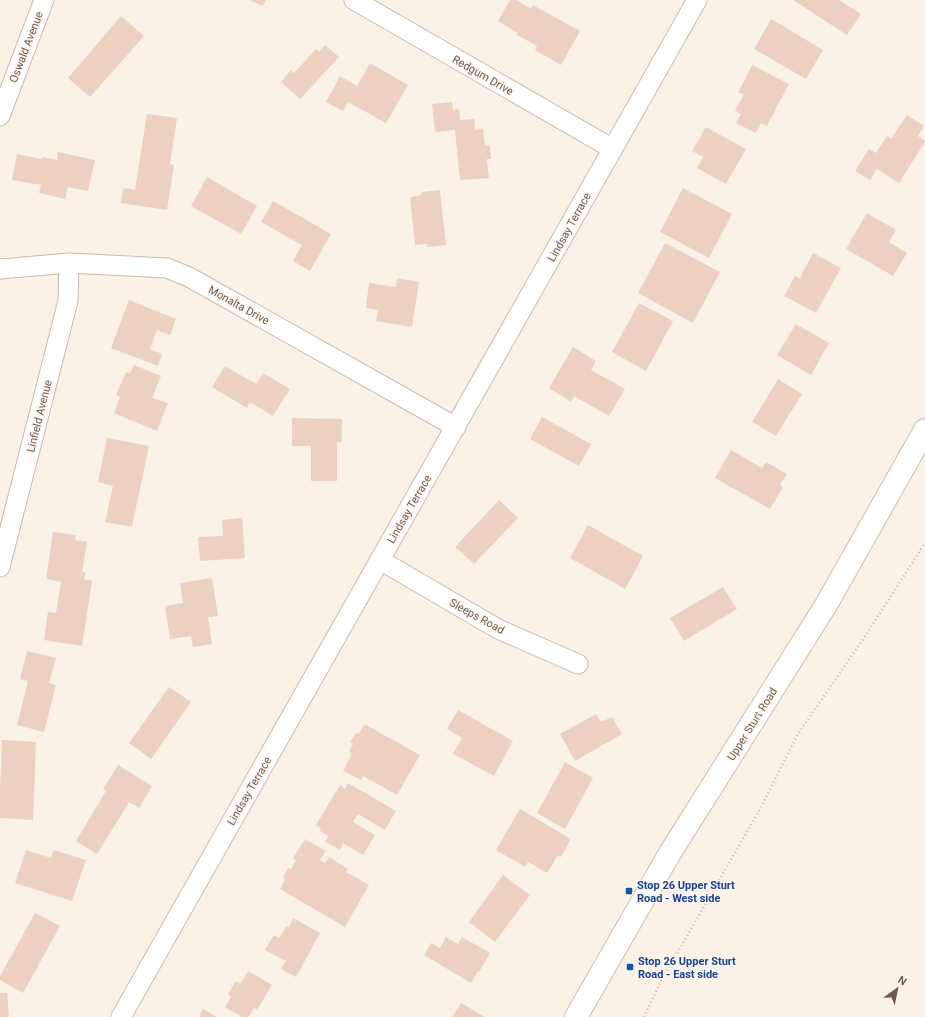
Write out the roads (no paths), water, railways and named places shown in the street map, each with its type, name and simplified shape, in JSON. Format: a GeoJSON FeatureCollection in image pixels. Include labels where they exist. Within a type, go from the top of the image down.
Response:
{"type":"FeatureCollection","features":[{"type":"Feature","properties":{"kind":"main road","name":"Upper Sturt Road"},"geometry":{"type":"LineString","coordinates":[[576,1017],[670,853],[826,605],[925,430]]}},
{"type":"Feature","properties":{"kind":"street","name":"Oswald Avenue"},"geometry":{"type":"LineString","coordinates":[[0,116],[44,0]]}},
{"type":"Feature","properties":{"kind":"street","name":"Redgum Drive"},"geometry":{"type":"LineString","coordinates":[[354,0],[613,149]]}},
{"type":"Feature","properties":{"kind":"street","name":"Lindsay Terrace"},"geometry":{"type":"LineString","coordinates":[[121,1017],[697,0]]}},
{"type":"Feature","properties":{"kind":"street","name":"Monalta Drive"},"geometry":{"type":"LineString","coordinates":[[0,269],[69,263],[167,268],[190,277],[456,427]]}},
{"type":"Feature","properties":{"kind":"street","name":"Linfield Avenue"},"geometry":{"type":"LineString","coordinates":[[0,568],[68,301],[69,263]]}},
{"type":"Feature","properties":{"kind":"street","name":"Sleeps Road"},"geometry":{"type":"LineString","coordinates":[[380,560],[498,629],[578,664]]}},
{"type":"Feature","properties":{"kind":"place","name":"Stop 26 Upper Sturt Road - West side"},"geometry":{"type":"Point","coordinates":[629,891]}},
{"type":"Feature","properties":{"kind":"place","name":"Stop 26 Upper Sturt Road - East side"},"geometry":{"type":"Point","coordinates":[630,967]}}]}
